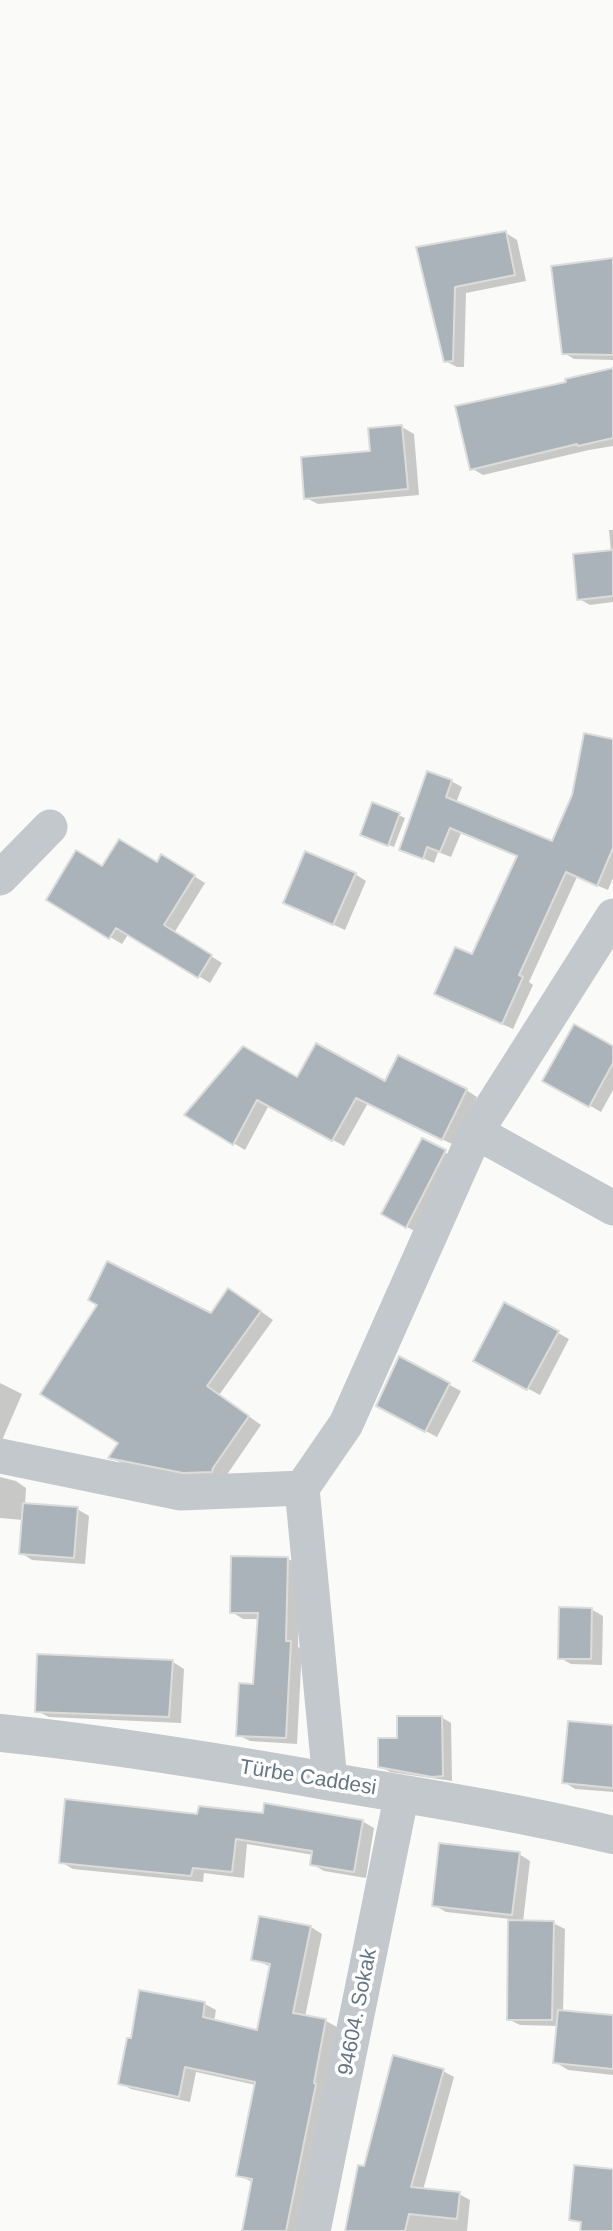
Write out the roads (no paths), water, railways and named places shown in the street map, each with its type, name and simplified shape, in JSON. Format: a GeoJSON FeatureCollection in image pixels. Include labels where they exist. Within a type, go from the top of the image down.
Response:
{"type":"FeatureCollection","features":[{"type":"Feature","properties":{"kind":"street"},"geometry":{"type":"LineString","coordinates":[[0,878],[50,827]]}},
{"type":"Feature","properties":{"kind":"street"},"geometry":{"type":"LineString","coordinates":[[330,1781],[302,1488],[346,1424],[476,1132],[613,916]]}},
{"type":"Feature","properties":{"kind":"street"},"geometry":{"type":"LineString","coordinates":[[476,1132],[613,1208]]}},
{"type":"Feature","properties":{"kind":"street"},"geometry":{"type":"LineString","coordinates":[[0,1456],[181,1493],[302,1488]]}},
{"type":"Feature","properties":{"kind":"street","name":"Türbe Caddesi"},"geometry":{"type":"LineString","coordinates":[[0,1733],[330,1781],[541,1817],[613,1835]]}},
{"type":"Feature","properties":{"kind":"street","name":"94604. Sokak"},"geometry":{"type":"LineString","coordinates":[[313,2231],[402,1793]]}}]}
